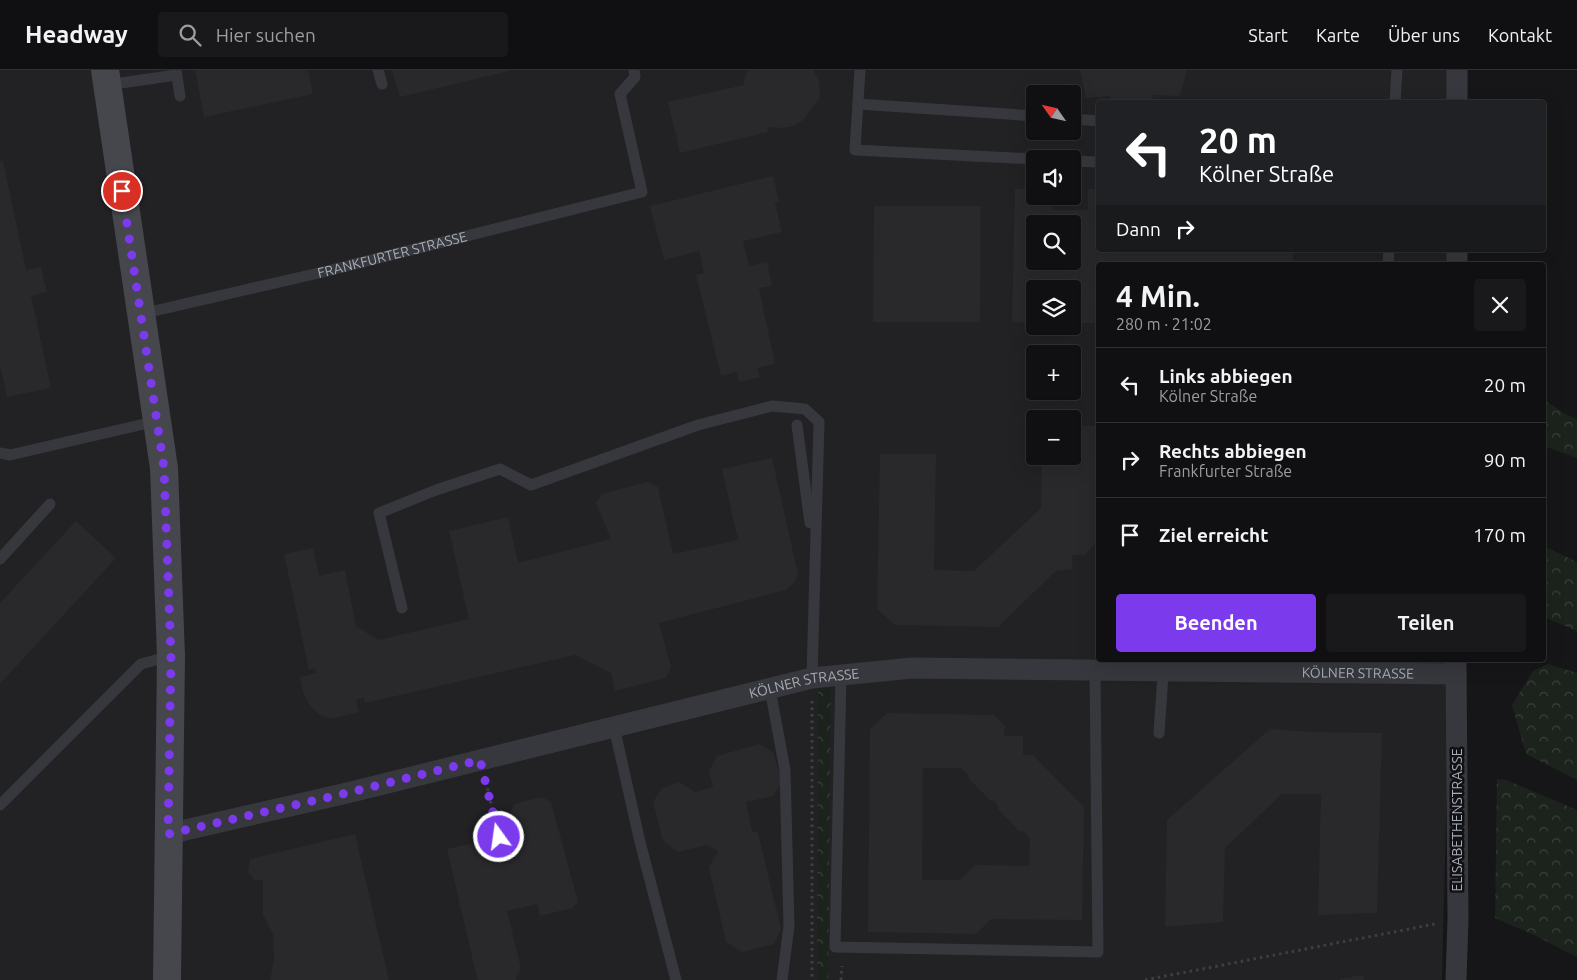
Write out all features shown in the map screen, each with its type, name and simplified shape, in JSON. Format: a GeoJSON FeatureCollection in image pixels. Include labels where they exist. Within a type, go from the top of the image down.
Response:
{"type":"FeatureCollection","features":[{"type":"Feature","properties":{"kind":"street"},"geometry":{"type":"LineString","coordinates":[[1457,70],[1457,100]]}},
{"type":"Feature","properties":{"kind":"street"},"geometry":{"type":"LineString","coordinates":[[106,78],[164,468],[171,656],[166,980]]}},
{"type":"Feature","properties":{"kind":"street","name":"KÖLNER STRASSE"},"geometry":{"type":"LineString","coordinates":[[168,834],[347,793],[812,678],[912,668],[1164,665],[1456,667]]}},
{"type":"Feature","properties":{"kind":"street","name":"ELISABETHENSTRASSE"},"geometry":{"type":"LineString","coordinates":[[1456,667],[1458,919],[1456,980]]}},
{"type":"Feature","properties":{"kind":"lane"},"geometry":{"type":"LineString","coordinates":[[378,70],[382,84]]}},
{"type":"Feature","properties":{"kind":"lane","name":"FRANKFURTER STRASSE"},"geometry":{"type":"LineString","coordinates":[[141,314],[323,272],[642,192],[620,94],[635,77],[634,70]]}},
{"type":"Feature","properties":{"kind":"lane"},"geometry":{"type":"LineString","coordinates":[[860,70],[855,150],[1026,159]]}},
{"type":"Feature","properties":{"kind":"lane"},"geometry":{"type":"LineString","coordinates":[[1395,100],[1397,70]]}},
{"type":"Feature","properties":{"kind":"lane"},"geometry":{"type":"LineString","coordinates":[[106,78],[176,72],[180,96]]}},
{"type":"Feature","properties":{"kind":"lane"},"geometry":{"type":"LineString","coordinates":[[858,104],[1026,115]]}},
{"type":"Feature","properties":{"kind":"lane"},"geometry":{"type":"LineString","coordinates":[[1081,120],[1096,121]]}},
{"type":"Feature","properties":{"kind":"lane"},"geometry":{"type":"LineString","coordinates":[[1081,161],[1096,162]]}},
{"type":"Feature","properties":{"kind":"lane"},"geometry":{"type":"LineString","coordinates":[[402,608],[379,513],[436,490],[500,470],[531,485],[698,425],[772,406],[805,409],[819,422],[812,678]]}},
{"type":"Feature","properties":{"kind":"lane"},"geometry":{"type":"LineString","coordinates":[[0,453],[10,456],[157,420]]}},
{"type":"Feature","properties":{"kind":"lane"},"geometry":{"type":"LineString","coordinates":[[797,425],[815,557]]}},
{"type":"Feature","properties":{"kind":"lane"},"geometry":{"type":"LineString","coordinates":[[0,559],[50,504]]}},
{"type":"Feature","properties":{"kind":"lane"},"geometry":{"type":"LineString","coordinates":[[0,805],[141,664],[171,656]]}},
{"type":"Feature","properties":{"kind":"lane"},"geometry":{"type":"LineString","coordinates":[[1159,733],[1164,665]]}},
{"type":"Feature","properties":{"kind":"lane"},"geometry":{"type":"LineString","coordinates":[[841,675],[835,947],[1098,952],[1100,667]]}},
{"type":"Feature","properties":{"kind":"lane"},"geometry":{"type":"LineString","coordinates":[[770,689],[785,770],[789,926],[782,980]]}},
{"type":"Feature","properties":{"kind":"lane"},"geometry":{"type":"LineString","coordinates":[[614,727],[640,842],[676,980]]}},
{"type":"Feature","properties":{"kind":"path"},"geometry":{"type":"LineString","coordinates":[[812,678],[812,980]]}},
{"type":"Feature","properties":{"kind":"path"},"geometry":{"type":"LineString","coordinates":[[480,760],[499,837]]}},
{"type":"Feature","properties":{"kind":"path"},"geometry":{"type":"LineString","coordinates":[[1145,980],[1458,919]]}},
{"type":"Feature","properties":{"kind":"shaded area"},"geometry":{"type":"Polygon","coordinates":[[[0,70],[1458,70],[1457,100],[1096,100],[1096,252],[1454,252],[1454,262],[1096,262],[1096,662],[1450,662],[1442,980],[0,980],[0,70]]]}},
{"type":"Feature","properties":{"kind":"green space"},"geometry":{"type":"Polygon","coordinates":[[[1546,401],[1577,419],[1577,458],[1546,447],[1546,401]]]}},
{"type":"Feature","properties":{"kind":"green space"},"geometry":{"type":"Polygon","coordinates":[[[1546,547],[1577,562],[1577,631],[1546,618],[1546,547]]]}},
{"type":"Feature","properties":{"kind":"green space"},"geometry":{"type":"Polygon","coordinates":[[[1548,664],[1577,673],[1577,780],[1526,754],[1512,705],[1533,671],[1548,664]]]}},
{"type":"Feature","properties":{"kind":"green space"},"geometry":{"type":"Polygon","coordinates":[[[831,684],[828,980],[817,980],[818,685],[831,684]]]}},
{"type":"Feature","properties":{"kind":"green space"},"geometry":{"type":"Polygon","coordinates":[[[1497,779],[1506,780],[1577,810],[1577,957],[1495,918],[1497,779]]]}},
{"type":"Feature","properties":{"kind":"building"},"geometry":{"type":"Polygon","coordinates":[[[195,70],[308,70],[313,94],[204,117],[195,70]]]}},
{"type":"Feature","properties":{"kind":"building"},"geometry":{"type":"Polygon","coordinates":[[[392,70],[509,70],[509,71],[400,97],[392,70]]]}},
{"type":"Feature","properties":{"kind":"building"},"geometry":{"type":"Polygon","coordinates":[[[748,70],[813,70],[818,78],[819,99],[803,120],[794,126],[782,128],[767,127],[768,132],[680,153],[668,102],[744,85],[744,79],[748,70]]]}},
{"type":"Feature","properties":{"kind":"building"},"geometry":{"type":"Polygon","coordinates":[[[1080,70],[1187,70],[1180,96],[1153,95],[1152,100],[1111,100],[1110,96],[1086,98],[1080,70]]]}},
{"type":"Feature","properties":{"kind":"building"},"geometry":{"type":"Polygon","coordinates":[[[0,161],[3,161],[26,270],[41,267],[47,292],[31,296],[51,388],[7,397],[0,366],[0,161]]]}},
{"type":"Feature","properties":{"kind":"building"},"geometry":{"type":"Polygon","coordinates":[[[773,176],[779,201],[775,203],[782,232],[743,241],[749,266],[767,262],[772,286],[759,288],[775,364],[757,368],[760,377],[739,382],[737,372],[721,376],[696,275],[704,273],[699,251],[664,260],[650,206],[773,176]]]}},
{"type":"Feature","properties":{"kind":"building"},"geometry":{"type":"Polygon","coordinates":[[[1015,189],[1026,189],[1026,205],[1053,205],[1053,210],[1088,210],[1088,189],[1096,189],[1096,252],[1293,252],[1293,262],[1096,262],[1096,323],[1081,323],[1081,280],[1026,280],[1026,323],[1012,322],[1015,189]]]}},
{"type":"Feature","properties":{"kind":"building"},"geometry":{"type":"Polygon","coordinates":[[[874,206],[981,206],[980,322],[873,322],[874,206]]]}},
{"type":"Feature","properties":{"kind":"building"},"geometry":{"type":"Polygon","coordinates":[[[1081,426],[1096,426],[1095,544],[1085,555],[1072,555],[1072,569],[1056,571],[998,627],[895,625],[877,609],[880,454],[936,454],[934,570],[974,571],[1041,508],[1042,465],[1081,465],[1081,426]]]}},
{"type":"Feature","properties":{"kind":"building"},"geometry":{"type":"Polygon","coordinates":[[[772,458],[798,574],[795,582],[786,590],[659,623],[671,667],[666,678],[615,691],[611,673],[575,655],[365,703],[364,698],[356,700],[359,712],[330,719],[319,714],[310,706],[303,692],[300,677],[316,673],[315,668],[309,670],[284,554],[313,548],[319,576],[345,570],[356,626],[378,640],[469,619],[449,531],[508,517],[518,563],[611,539],[596,503],[602,494],[647,482],[658,487],[673,554],[738,540],[722,469],[772,458]]]}},
{"type":"Feature","properties":{"kind":"building"},"geometry":{"type":"Polygon","coordinates":[[[76,521],[116,558],[0,684],[0,603],[76,521]]]}},
{"type":"Feature","properties":{"kind":"building"},"geometry":{"type":"Polygon","coordinates":[[[887,713],[994,715],[1005,726],[1004,736],[1023,736],[1023,755],[1033,755],[1084,807],[1082,920],[991,919],[976,934],[868,932],[870,729],[887,713]],[[923,768],[922,880],[960,880],[975,865],[1029,866],[1030,838],[1023,831],[1019,831],[998,809],[993,800],[990,800],[968,778],[969,775],[961,768],[923,768]]]}},
{"type":"Feature","properties":{"kind":"building"},"geometry":{"type":"Polygon","coordinates":[[[1270,729],[1311,732],[1382,733],[1377,913],[1318,915],[1321,794],[1282,794],[1225,848],[1223,922],[1165,927],[1167,820],[1270,729]]]}},
{"type":"Feature","properties":{"kind":"building"},"geometry":{"type":"Polygon","coordinates":[[[759,744],[773,752],[782,782],[773,796],[746,802],[752,831],[758,833],[781,929],[774,944],[742,952],[726,942],[709,868],[718,851],[706,845],[678,852],[663,841],[653,802],[662,788],[679,782],[695,792],[713,787],[709,771],[717,756],[759,744]]]}},
{"type":"Feature","properties":{"kind":"building"},"geometry":{"type":"Polygon","coordinates":[[[542,797],[551,802],[578,902],[572,908],[540,916],[537,904],[507,911],[521,968],[516,980],[479,980],[447,849],[512,834],[509,816],[514,804],[542,797]]]}},
{"type":"Feature","properties":{"kind":"building"},"geometry":{"type":"Polygon","coordinates":[[[355,834],[389,980],[270,980],[274,960],[273,934],[263,915],[263,880],[254,880],[248,872],[250,859],[355,834]]]}},
{"type":"Feature","properties":{"kind":"building"},"geometry":{"type":"Polygon","coordinates":[[[1363,975],[1364,980],[1340,980],[1340,979],[1363,975]]]}},
{"type":"Feature","properties":{"kind":"route"},"geometry":{"type":"LineString","coordinates":[[122,191],[164,468],[171,656],[168,834],[480,760],[499,837]]}}]}
